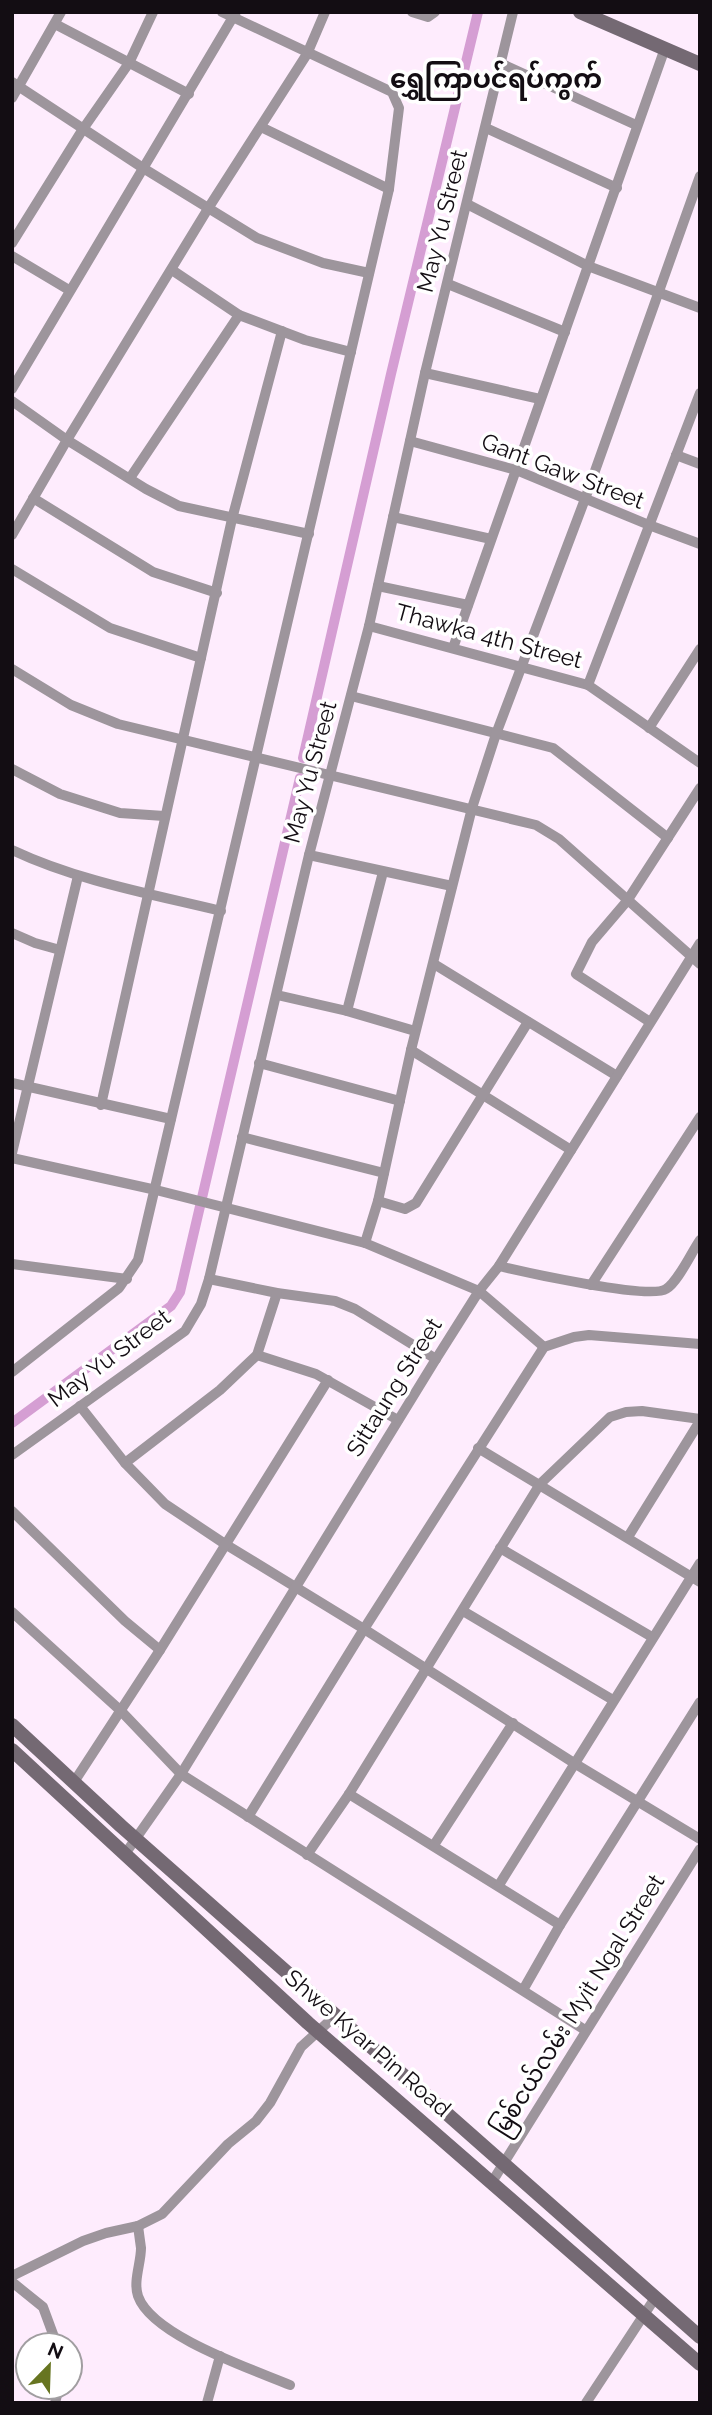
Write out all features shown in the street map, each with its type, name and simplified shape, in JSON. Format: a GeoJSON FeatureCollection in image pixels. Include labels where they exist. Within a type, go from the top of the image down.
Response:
{"type":"FeatureCollection","features":[{"type":"Feature","properties":{"kind":"street"},"geometry":{"type":"LineString","coordinates":[[12,98],[16,85],[61,12]]}},
{"type":"Feature","properties":{"kind":"street"},"geometry":{"type":"LineString","coordinates":[[12,243],[83,129],[129,63],[153,12]]}},
{"type":"Feature","properties":{"kind":"street"},"geometry":{"type":"LineString","coordinates":[[12,1373],[120,1289],[138,1260],[389,189],[399,108],[392,92],[307,54],[235,15],[222,12]]}},
{"type":"Feature","properties":{"kind":"street"},"geometry":{"type":"LineString","coordinates":[[12,536],[67,440],[209,207],[307,54],[325,12]]}},
{"type":"Feature","properties":{"kind":"street"},"geometry":{"type":"LineString","coordinates":[[412,12],[428,17],[435,12]]}},
{"type":"Feature","properties":{"kind":"street","name":"May Yu Street"},"geometry":{"type":"LineString","coordinates":[[12,1455],[185,1331],[201,1304],[309,855],[369,626],[425,373],[513,12]]}},
{"type":"Feature","properties":{"kind":"street"},"geometry":{"type":"LineString","coordinates":[[580,12],[664,51],[700,64]]}},
{"type":"Feature","properties":{"kind":"street"},"geometry":{"type":"LineString","coordinates":[[12,389],[235,15]]}},
{"type":"Feature","properties":{"kind":"street"},"geometry":{"type":"LineString","coordinates":[[55,24],[189,94]]}},
{"type":"Feature","properties":{"kind":"street"},"geometry":{"type":"LineString","coordinates":[[453,648],[664,51]]}},
{"type":"Feature","properties":{"kind":"street"},"geometry":{"type":"LineString","coordinates":[[500,63],[636,125]]}},
{"type":"Feature","properties":{"kind":"street"},"geometry":{"type":"LineString","coordinates":[[16,85],[257,238],[323,263],[369,273]]}},
{"type":"Feature","properties":{"kind":"street"},"geometry":{"type":"LineString","coordinates":[[261,127],[389,189]]}},
{"type":"Feature","properties":{"kind":"street"},"geometry":{"type":"LineString","coordinates":[[486,128],[617,188]]}},
{"type":"Feature","properties":{"kind":"street"},"geometry":{"type":"LineString","coordinates":[[365,1242],[378,1201],[415,1031],[472,808],[496,734],[585,499],[700,176]]}},
{"type":"Feature","properties":{"kind":"street"},"geometry":{"type":"LineString","coordinates":[[467,205],[588,266],[700,309]]}},
{"type":"Feature","properties":{"kind":"street"},"geometry":{"type":"LineString","coordinates":[[12,256],[69,290]]}},
{"type":"Feature","properties":{"kind":"street"},"geometry":{"type":"LineString","coordinates":[[172,270],[239,315],[351,352]]}},
{"type":"Feature","properties":{"kind":"street"},"geometry":{"type":"LineString","coordinates":[[448,284],[565,332]]}},
{"type":"Feature","properties":{"kind":"street"},"geometry":{"type":"LineString","coordinates":[[130,478],[239,315]]}},
{"type":"Feature","properties":{"kind":"street"},"geometry":{"type":"LineString","coordinates":[[101,1105],[232,519],[282,331]]}},
{"type":"Feature","properties":{"kind":"street"},"geometry":{"type":"LineString","coordinates":[[425,373],[540,399]]}},
{"type":"Feature","properties":{"kind":"street"},"geometry":{"type":"LineString","coordinates":[[588,685],[700,393]]}},
{"type":"Feature","properties":{"kind":"street"},"geometry":{"type":"LineString","coordinates":[[12,401],[67,440],[179,506],[309,534]]}},
{"type":"Feature","properties":{"kind":"street","name":"Gant Gaw Street"},"geometry":{"type":"LineString","coordinates":[[410,441],[516,470],[649,526],[700,544]]}},
{"type":"Feature","properties":{"kind":"street"},"geometry":{"type":"LineString","coordinates":[[676,455],[700,464]]}},
{"type":"Feature","properties":{"kind":"street"},"geometry":{"type":"LineString","coordinates":[[33,498],[153,572],[217,593]]}},
{"type":"Feature","properties":{"kind":"street"},"geometry":{"type":"LineString","coordinates":[[393,517],[491,539]]}},
{"type":"Feature","properties":{"kind":"street"},"geometry":{"type":"LineString","coordinates":[[12,569],[110,628],[201,658]]}},
{"type":"Feature","properties":{"kind":"street"},"geometry":{"type":"LineString","coordinates":[[378,586],[468,605]]}},
{"type":"Feature","properties":{"kind":"street","name":"Thawka 4th Street"},"geometry":{"type":"LineString","coordinates":[[369,626],[588,685],[700,763]]}},
{"type":"Feature","properties":{"kind":"street"},"geometry":{"type":"LineString","coordinates":[[649,728],[700,649]]}},
{"type":"Feature","properties":{"kind":"street"},"geometry":{"type":"LineString","coordinates":[[12,669],[92,716],[330,777],[536,825],[559,839],[626,901],[696,960]]}},
{"type":"Feature","properties":{"kind":"street"},"geometry":{"type":"LineString","coordinates":[[351,696],[553,748],[668,838]]}},
{"type":"Feature","properties":{"kind":"street"},"geometry":{"type":"LineString","coordinates":[[12,769],[60,794],[120,813],[164,816]]}},
{"type":"Feature","properties":{"kind":"street"},"geometry":{"type":"LineString","coordinates":[[650,1022],[576,974],[592,942],[626,901],[700,788]]}},
{"type":"Feature","properties":{"kind":"street"},"geometry":{"type":"LineString","coordinates":[[12,850],[78,876],[221,911]]}},
{"type":"Feature","properties":{"kind":"street"},"geometry":{"type":"LineString","coordinates":[[309,855],[452,886]]}},
{"type":"Feature","properties":{"kind":"street"},"geometry":{"type":"LineString","coordinates":[[347,1011],[383,872]]}},
{"type":"Feature","properties":{"kind":"street"},"geometry":{"type":"LineString","coordinates":[[12,1153],[78,876]]}},
{"type":"Feature","properties":{"kind":"street"},"geometry":{"type":"LineString","coordinates":[[12,933],[60,950]]}},
{"type":"Feature","properties":{"kind":"street","name":"Sittaung Street"},"geometry":{"type":"LineString","coordinates":[[125,1854],[181,1774],[436,1359],[479,1291],[499,1266],[650,1022],[696,960],[700,943]]}},
{"type":"Feature","properties":{"kind":"street"},"geometry":{"type":"LineString","coordinates":[[434,964],[617,1076]]}},
{"type":"Feature","properties":{"kind":"street"},"geometry":{"type":"LineString","coordinates":[[277,995],[347,1011],[415,1031]]}},
{"type":"Feature","properties":{"kind":"street"},"geometry":{"type":"LineString","coordinates":[[378,1201],[405,1209],[415,1203],[528,1022]]}},
{"type":"Feature","properties":{"kind":"street"},"geometry":{"type":"LineString","coordinates":[[411,1050],[571,1150]]}},
{"type":"Feature","properties":{"kind":"street"},"geometry":{"type":"LineString","coordinates":[[259,1063],[400,1101]]}},
{"type":"Feature","properties":{"kind":"street"},"geometry":{"type":"LineString","coordinates":[[12,1083],[171,1119]]}},
{"type":"Feature","properties":{"kind":"street"},"geometry":{"type":"LineString","coordinates":[[591,1285],[700,1117]]}},
{"type":"Feature","properties":{"kind":"street"},"geometry":{"type":"LineString","coordinates":[[242,1137],[384,1173]]}},
{"type":"Feature","properties":{"kind":"street"},"geometry":{"type":"LineString","coordinates":[[12,1158],[156,1190],[365,1242],[479,1291],[544,1347]]}},
{"type":"Feature","properties":{"kind":"street"},"geometry":{"type":"LineString","coordinates":[[499,1266],[591,1285],[660,1292],[671,1284],[700,1240]]}},
{"type":"Feature","properties":{"kind":"street"},"geometry":{"type":"LineString","coordinates":[[12,1264],[127,1279]]}},
{"type":"Feature","properties":{"kind":"street"},"geometry":{"type":"LineString","coordinates":[[209,1279],[335,1301],[355,1309],[436,1359]]}},
{"type":"Feature","properties":{"kind":"street"},"geometry":{"type":"LineString","coordinates":[[125,1463],[220,1390],[257,1355],[277,1293]]}},
{"type":"Feature","properties":{"kind":"street"},"geometry":{"type":"LineString","coordinates":[[248,1817],[544,1347],[589,1335],[700,1344]]}},
{"type":"Feature","properties":{"kind":"street"},"geometry":{"type":"LineString","coordinates":[[257,1355],[328,1380],[398,1420]]}},
{"type":"Feature","properties":{"kind":"street"},"geometry":{"type":"LineString","coordinates":[[74,1782],[328,1380]]}},
{"type":"Feature","properties":{"kind":"street"},"geometry":{"type":"LineString","coordinates":[[80,1406],[125,1463],[165,1504],[574,1763],[700,1839]]}},
{"type":"Feature","properties":{"kind":"street"},"geometry":{"type":"LineString","coordinates":[[307,1855],[349,1794],[540,1483],[611,1417],[642,1411],[700,1420],[628,1536]]}},
{"type":"Feature","properties":{"kind":"street"},"geometry":{"type":"LineString","coordinates":[[478,1448],[696,1579]]}},
{"type":"Feature","properties":{"kind":"street"},"geometry":{"type":"LineString","coordinates":[[12,1511],[125,1621],[159,1650]]}},
{"type":"Feature","properties":{"kind":"street"},"geometry":{"type":"LineString","coordinates":[[500,1548],[652,1637]]}},
{"type":"Feature","properties":{"kind":"street"},"geometry":{"type":"LineString","coordinates":[[499,1885],[652,1637],[696,1579],[700,1563]]}},
{"type":"Feature","properties":{"kind":"street"},"geometry":{"type":"LineString","coordinates":[[463,1611],[613,1700]]}},
{"type":"Feature","properties":{"kind":"street"},"geometry":{"type":"LineString","coordinates":[[12,1612],[121,1710],[181,1774],[585,2030]]}},
{"type":"Feature","properties":{"kind":"street"},"geometry":{"type":"LineString","coordinates":[[523,1990],[560,1925],[700,1702]]}},
{"type":"Feature","properties":{"kind":"street"},"geometry":{"type":"LineString","coordinates":[[434,1844],[513,1723]]}},
{"type":"Feature","properties":{"kind":"street","name":"Shwe Kyar Pin Road"},"geometry":{"type":"LineString","coordinates":[[12,1725],[136,1839],[700,2337]]}},
{"type":"Feature","properties":{"kind":"street","name":"Shwe Kyar Pin Road"},"geometry":{"type":"LineString","coordinates":[[12,1750],[317,2031],[700,2364]]}},
{"type":"Feature","properties":{"kind":"street"},"geometry":{"type":"LineString","coordinates":[[349,1794],[434,1844],[560,1925]]}},
{"type":"Feature","properties":{"kind":"street","name":"မြစ်ငယ်လမ်း Myit Ngal Street"},"geometry":{"type":"LineString","coordinates":[[492,2182],[700,1849]]}},
{"type":"Feature","properties":{"kind":"street"},"geometry":{"type":"LineString","coordinates":[[12,2276],[83,2241],[107,2232],[138,2226],[162,2214],[228,2144],[256,2121],[270,2104],[301,2047],[335,2016]]}},
{"type":"Feature","properties":{"kind":"street"},"geometry":{"type":"LineString","coordinates":[[138,2226],[141,2249],[137,2291],[139,2299],[158,2321],[180,2336],[220,2356],[290,2385]]}},
{"type":"Feature","properties":{"kind":"street"},"geometry":{"type":"LineString","coordinates":[[12,2282],[43,2307],[52,2331]]}},
{"type":"Feature","properties":{"kind":"street"},"geometry":{"type":"LineString","coordinates":[[586,2403],[655,2298]]}},
{"type":"Feature","properties":{"kind":"street"},"geometry":{"type":"LineString","coordinates":[[207,2403],[220,2356]]}},
{"type":"Feature","properties":{"kind":"waterway"},"geometry":{"type":"LineString","coordinates":[[303,758],[478,12]]}},
{"type":"Feature","properties":{"kind":"waterway"},"geometry":{"type":"LineString","coordinates":[[12,1423],[171,1306],[180,1292],[300,778]]}},
{"type":"Feature","properties":{"kind":"district","name":"ရွှေကြာပင်ရပ်ကွက်"},"geometry":{"type":"Point","coordinates":[496,79]}}]}
